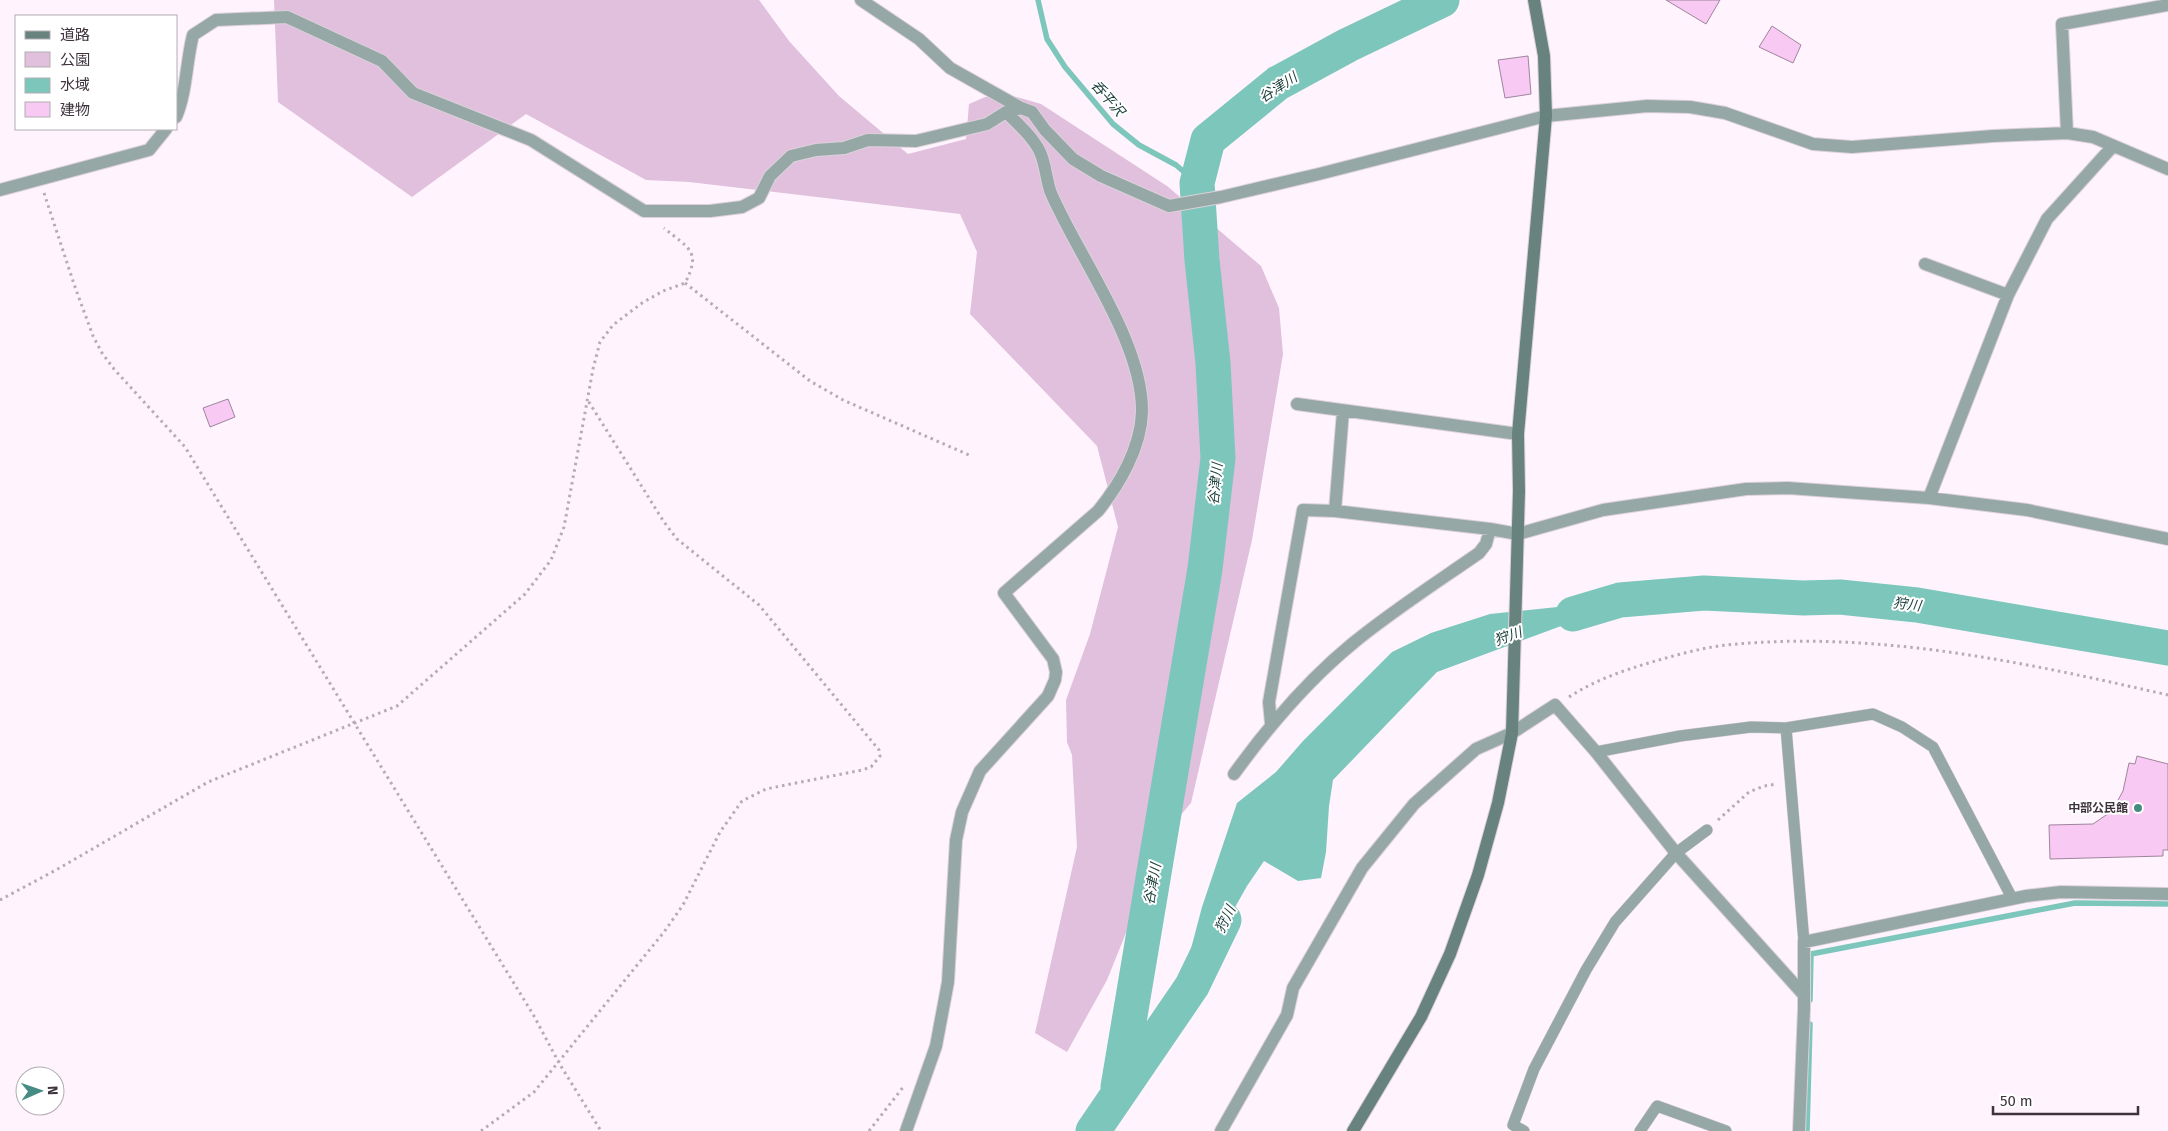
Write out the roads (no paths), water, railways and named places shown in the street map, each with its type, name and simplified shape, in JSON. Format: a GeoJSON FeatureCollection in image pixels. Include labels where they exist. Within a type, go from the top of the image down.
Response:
{"type":"FeatureCollection","features":[{"type":"Feature","properties":{"kind":"street"},"geometry":{"type":"LineString","coordinates":[[861,0],[918,39],[950,68],[1021,108],[1032,112],[1045,130],[1072,159],[1101,176],[1169,206],[1222,197],[1546,116],[1647,106],[1690,107],[1725,113],[1813,144],[1852,147],[1993,136],[2067,133],[2093,137],[2168,169]]}},
{"type":"Feature","properties":{"kind":"street"},"geometry":{"type":"LineString","coordinates":[[1353,1131],[1421,1017],[1450,954],[1478,875],[1498,803],[1512,733],[1518,534],[1518,434],[1546,116],[1544,56],[1534,0]]}},
{"type":"Feature","properties":{"kind":"street"},"geometry":{"type":"LineString","coordinates":[[2067,133],[2062,24],[2168,4]]}},
{"type":"Feature","properties":{"kind":"street"},"geometry":{"type":"LineString","coordinates":[[178,112],[183,99],[187,60],[193,35],[216,20],[287,17],[382,61],[413,93],[531,140],[644,211],[710,210],[742,207],[759,198],[770,176],[791,156],[816,150],[844,148],[868,140],[916,141],[987,124],[1006,112],[1021,108]]}},
{"type":"Feature","properties":{"kind":"street"},"geometry":{"type":"LineString","coordinates":[[906,1131],[936,1046],[948,982],[956,840],[962,812],[980,771],[1048,696],[1055,680],[1056,672],[1053,659],[1004,593],[1098,511],[1109,498],[1132,456],[1142,412],[1137,373],[1118,325],[1051,192],[1040,152],[1026,132],[1006,112]]}},
{"type":"Feature","properties":{"kind":"street"},"geometry":{"type":"LineString","coordinates":[[0,190],[149,150],[165,130]]}},
{"type":"Feature","properties":{"kind":"street"},"geometry":{"type":"LineString","coordinates":[[1929,498],[2008,295],[2047,219],[2113,146]]}},
{"type":"Feature","properties":{"kind":"street"},"geometry":{"type":"LineString","coordinates":[[1925,264],[2008,295]]}},
{"type":"Feature","properties":{"kind":"street"},"geometry":{"type":"LineString","coordinates":[[1297,404],[1518,434]]}},
{"type":"Feature","properties":{"kind":"street"},"geometry":{"type":"LineString","coordinates":[[1336,511],[1343,411]]}},
{"type":"Feature","properties":{"kind":"street"},"geometry":{"type":"LineString","coordinates":[[1271,724],[1270,702],[1303,510],[1336,511],[1518,534],[1603,510],[1746,489],[1788,488],[1929,498],[2027,510],[2168,539]]}},
{"type":"Feature","properties":{"kind":"street"},"geometry":{"type":"LineString","coordinates":[[1234,774],[1271,724],[1350,645],[1384,618],[1479,553],[1486,544],[1490,529]]}},
{"type":"Feature","properties":{"kind":"street"},"geometry":{"type":"LineString","coordinates":[[1221,1131],[1286,1015],[1293,988],[1362,868],[1414,804],[1476,749],[1512,733],[1555,705],[1596,752],[1676,854],[1804,995]]}},
{"type":"Feature","properties":{"kind":"street"},"geometry":{"type":"LineString","coordinates":[[1799,1131],[1804,942],[2012,898],[2061,892],[2168,894]]}},
{"type":"Feature","properties":{"kind":"lane"},"geometry":{"type":"LineString","coordinates":[[1596,752],[1680,736],[1751,728],[1786,728],[1873,714],[1902,727],[1933,746],[2012,898]]}},
{"type":"Feature","properties":{"kind":"lane"},"geometry":{"type":"LineString","coordinates":[[1786,728],[1804,942]]}},
{"type":"Feature","properties":{"kind":"lane"},"geometry":{"type":"LineString","coordinates":[[1524,1131],[1513,1125],[1534,1069],[1586,970],[1615,922],[1676,854],[1707,830]]}},
{"type":"Feature","properties":{"kind":"lane"},"geometry":{"type":"LineString","coordinates":[[1640,1131],[1657,1106],[1726,1131]]}},
{"type":"Feature","properties":{"kind":"water"},"geometry":{"type":"Polygon","coordinates":[[[1634,599],[1437,672],[1333,780],[1326,852],[1321,878],[1298,881],[1264,861],[1247,886],[1182,1001],[1188,960],[1202,907],[1237,803],[1276,772],[1303,741],[1392,652],[1431,633],[1490,614],[1634,599]]]}},
{"type":"Feature","properties":{"kind":"waterway","name":"呑平沢"},"geometry":{"type":"LineString","coordinates":[[1038,0],[1047,39],[1065,67],[1113,124],[1139,145],[1176,165],[1197,183]]}},
{"type":"Feature","properties":{"kind":"waterway","name":"谷津川"},"geometry":{"type":"LineString","coordinates":[[1118,1087],[1205,569],[1218,458],[1213,363],[1202,260],[1197,183],[1208,140],[1278,83],[1348,45],[1442,0]]}},
{"type":"Feature","properties":{"kind":"waterway","name":"狩川"},"geometry":{"type":"LineString","coordinates":[[1573,614],[1620,600],[1704,593],[1803,598],[1840,597],[1917,605],[2168,648]]}},
{"type":"Feature","properties":{"kind":"waterway"},"geometry":{"type":"LineString","coordinates":[[1810,1000],[1811,954],[2075,903],[2168,904]]}},
{"type":"Feature","properties":{"kind":"waterway","name":"狩川"},"geometry":{"type":"LineString","coordinates":[[1093,1131],[1192,986],[1224,920]]}},
{"type":"Feature","properties":{"kind":"waterway"},"geometry":{"type":"LineString","coordinates":[[1807,1131],[1810,1024]]}},
{"type":"Feature","properties":{"kind":"place","name":"中部公民館"},"geometry":{"type":"Point","coordinates":[2138,808]}}]}
